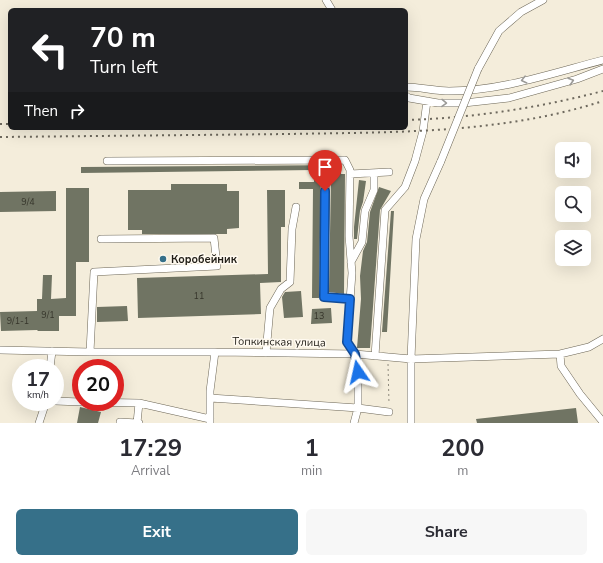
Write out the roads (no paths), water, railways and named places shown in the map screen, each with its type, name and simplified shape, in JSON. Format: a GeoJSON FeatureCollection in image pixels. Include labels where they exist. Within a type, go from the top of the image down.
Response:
{"type":"FeatureCollection","features":[{"type":"Feature","properties":{"kind":"street"},"geometry":{"type":"LineString","coordinates":[[411,423],[411,359],[416,239],[424,199],[478,69],[499,32],[521,12],[543,0]]}},
{"type":"Feature","properties":{"kind":"street"},"geometry":{"type":"LineString","coordinates":[[408,87],[448,91],[477,90],[603,60]]}},
{"type":"Feature","properties":{"kind":"street"},"geometry":{"type":"LineString","coordinates":[[408,97],[438,103],[464,103],[509,98],[577,79],[603,69]]}},
{"type":"Feature","properties":{"kind":"street"},"geometry":{"type":"LineString","coordinates":[[376,356],[385,210],[405,187],[408,180],[423,131],[427,101]]}},
{"type":"Feature","properties":{"kind":"street"},"geometry":{"type":"LineString","coordinates":[[107,161],[345,160],[350,170],[349,236],[352,273],[347,342],[355,354],[358,372],[358,408],[354,423]]}},
{"type":"Feature","properties":{"kind":"street"},"geometry":{"type":"LineString","coordinates":[[350,174],[389,172]]}},
{"type":"Feature","properties":{"kind":"street"},"geometry":{"type":"LineString","coordinates":[[351,262],[362,242],[365,211],[374,190],[374,173]]}},
{"type":"Feature","properties":{"kind":"street"},"geometry":{"type":"LineString","coordinates":[[326,176],[324,297],[350,299]]}},
{"type":"Feature","properties":{"kind":"street"},"geometry":{"type":"LineString","coordinates":[[266,353],[270,308],[281,289],[290,282],[292,229],[296,207]]}},
{"type":"Feature","properties":{"kind":"street"},"geometry":{"type":"LineString","coordinates":[[90,352],[94,272],[217,266],[214,238],[101,239]]}},
{"type":"Feature","properties":{"kind":"street","name":"Топкинская улица"},"geometry":{"type":"LineString","coordinates":[[0,350],[355,354],[411,359],[560,354],[589,347],[603,339]]}},
{"type":"Feature","properties":{"kind":"street"},"geometry":{"type":"LineString","coordinates":[[51,359],[52,351]]}},
{"type":"Feature","properties":{"kind":"street"},"geometry":{"type":"LineString","coordinates":[[124,403],[140,403],[210,421],[210,391],[215,352]]}},
{"type":"Feature","properties":{"kind":"street"},"geometry":{"type":"LineString","coordinates":[[560,354],[561,366],[580,394],[603,422]]}},
{"type":"Feature","properties":{"kind":"street"},"geometry":{"type":"LineString","coordinates":[[210,398],[358,408],[389,412]]}},
{"type":"Feature","properties":{"kind":"street"},"geometry":{"type":"LineString","coordinates":[[120,422],[138,423],[140,403]]}},
{"type":"Feature","properties":{"kind":"street"},"geometry":{"type":"LineString","coordinates":[[39,423],[43,411]]}},
{"type":"Feature","properties":{"kind":"railway"},"geometry":{"type":"LineString","coordinates":[[408,120],[456,117],[505,111],[603,91]]}},
{"type":"Feature","properties":{"kind":"railway"},"geometry":{"type":"LineString","coordinates":[[0,137],[329,133],[448,129],[526,120],[565,112],[603,101]]}},
{"type":"Feature","properties":{"kind":"railway"},"geometry":{"type":"LineString","coordinates":[[0,124],[8,124]]}},
{"type":"Feature","properties":{"kind":"place","name":"Коробейник"},"geometry":{"type":"Point","coordinates":[163,259]}}]}
